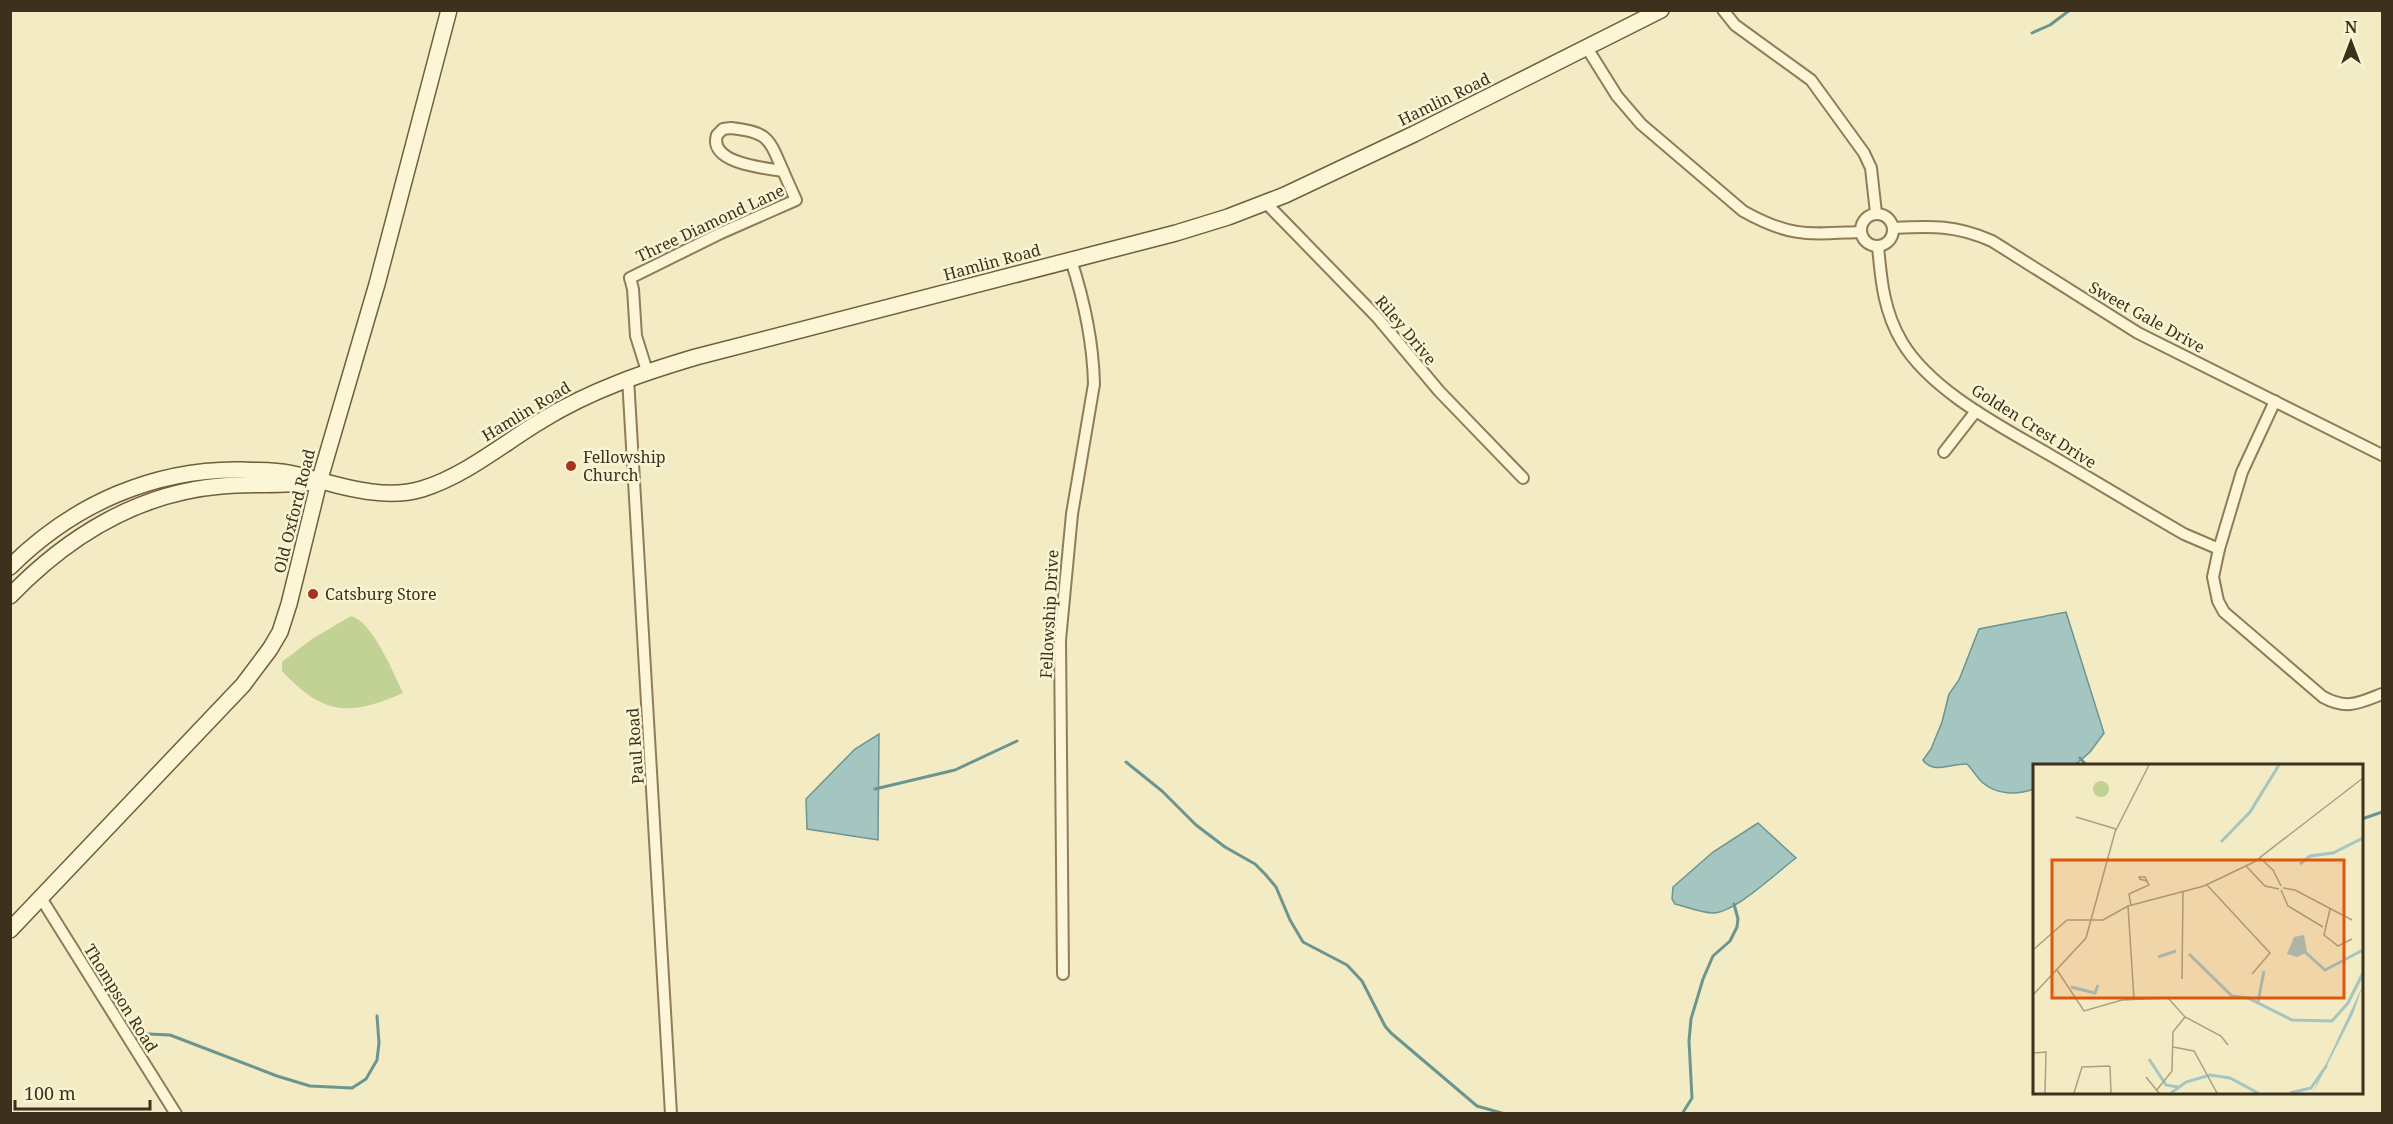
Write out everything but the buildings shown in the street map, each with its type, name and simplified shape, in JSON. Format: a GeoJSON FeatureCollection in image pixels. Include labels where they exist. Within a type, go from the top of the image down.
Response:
{"type":"FeatureCollection","features":[{"type":"Feature","properties":{"kind":"street","name":"Old Oxford Road"},"geometry":{"type":"LineString","coordinates":[[10,930],[237,692],[263,660],[279,632],[290,604],[319,482],[377,284],[449,10]]}},
{"type":"Feature","properties":{"kind":"street","name":"Hamlin Road"},"geometry":{"type":"LineString","coordinates":[[319,482],[362,491],[387,493],[421,489],[462,471],[559,410],[647,371],[1202,226],[1266,203],[1414,134],[1661,10]]}},
{"type":"Feature","properties":{"kind":"street"},"geometry":{"type":"LineString","coordinates":[[1723,10],[1735,25],[1811,80],[1864,153],[1871,168],[1876,213]]}},
{"type":"Feature","properties":{"kind":"street"},"geometry":{"type":"LineString","coordinates":[[1587,48],[1617,96],[1641,124],[1743,211],[1760,221],[1791,232],[1816,235],[1861,232]]}},
{"type":"Feature","properties":{"kind":"street","name":"Three Diamond Lane"},"geometry":{"type":"LineString","coordinates":[[647,371],[636,336],[633,289],[630,278],[721,233],[796,200],[771,142],[753,132],[731,128],[723,129],[717,135],[716,147],[720,153],[739,162],[783,171]]}},
{"type":"Feature","properties":{"kind":"street","name":"Riley Drive"},"geometry":{"type":"LineString","coordinates":[[1266,203],[1377,317],[1439,391],[1523,478]]}},
{"type":"Feature","properties":{"kind":"street"},"geometry":{"type":"LineString","coordinates":[[1876,213],[1888,217],[1894,228],[1890,240],[1878,246],[1867,243],[1861,232],[1864,220],[1876,213]]}},
{"type":"Feature","properties":{"kind":"street","name":"Sweet Gale Drive"},"geometry":{"type":"LineString","coordinates":[[1894,228],[1947,226],[1992,241],[2138,333],[2382,455]]}},
{"type":"Feature","properties":{"kind":"street","name":"Golden Crest Drive"},"geometry":{"type":"LineString","coordinates":[[1878,246],[1884,301],[1890,319],[1904,345],[1933,377],[1976,411],[2184,534],[2220,549]]}},
{"type":"Feature","properties":{"kind":"street","name":"Fellowship Drive"},"geometry":{"type":"LineString","coordinates":[[1064,974],[1060,640],[1070,532],[1094,384],[1084,308],[1071,260]]}},
{"type":"Feature","properties":{"kind":"street","name":"Paul Road"},"geometry":{"type":"LineString","coordinates":[[628,378],[672,1113]]}},
{"type":"Feature","properties":{"kind":"street"},"geometry":{"type":"LineString","coordinates":[[2275,401],[2242,471],[2213,577],[2218,601],[2224,612],[2323,697],[2335,704],[2355,704],[2382,694]]}},
{"type":"Feature","properties":{"kind":"street"},"geometry":{"type":"LineString","coordinates":[[1944,452],[1976,411]]}},
{"type":"Feature","properties":{"kind":"street"},"geometry":{"type":"LineString","coordinates":[[10,567],[45,536],[79,513],[124,491],[161,478],[201,471],[232,470],[287,473],[319,482]]}},
{"type":"Feature","properties":{"kind":"street"},"geometry":{"type":"LineString","coordinates":[[10,596],[45,562],[74,539],[105,521],[139,506],[181,493],[219,486],[290,485],[319,482]]}},
{"type":"Feature","properties":{"kind":"street","name":"Thompson Road"},"geometry":{"type":"LineString","coordinates":[[41,898],[176,1113]]}},
{"type":"Feature","properties":{"kind":"green space"},"geometry":{"type":"Polygon","coordinates":[[[351,616],[367,627],[403,693],[367,706],[338,708],[324,704],[297,686],[282,671],[282,662],[312,639],[351,616]]]}},
{"type":"Feature","properties":{"kind":"water"},"geometry":{"type":"Polygon","coordinates":[[[2066,612],[2104,733],[2090,752],[2076,764],[2033,764],[2033,789],[2014,793],[2001,792],[1981,781],[1967,764],[1937,768],[1923,760],[1931,749],[1942,722],[1949,694],[1959,680],[1979,629],[2066,612]]]}},
{"type":"Feature","properties":{"kind":"water"},"geometry":{"type":"Polygon","coordinates":[[[879,734],[878,840],[807,829],[806,799],[855,749],[879,734]]]}},
{"type":"Feature","properties":{"kind":"water"},"geometry":{"type":"Polygon","coordinates":[[[1758,823],[1796,858],[1732,907],[1712,913],[1675,904],[1672,899],[1673,887],[1713,852],[1758,823]]]}},
{"type":"Feature","properties":{"kind":"waterway"},"geometry":{"type":"LineString","coordinates":[[2032,33],[2050,25],[2070,10]]}},
{"type":"Feature","properties":{"kind":"waterway"},"geometry":{"type":"LineString","coordinates":[[875,789],[955,770],[1017,741]]}},
{"type":"Feature","properties":{"kind":"waterway"},"geometry":{"type":"LineString","coordinates":[[2080,758],[2085,764]]}},
{"type":"Feature","properties":{"kind":"waterway"},"geometry":{"type":"LineString","coordinates":[[1126,762],[1162,791],[1196,825],[1225,847],[1255,864],[1265,874],[1276,887],[1290,920],[1303,942],[1347,965],[1362,981],[1385,1026],[1391,1033],[1477,1106],[1505,1114]]}},
{"type":"Feature","properties":{"kind":"waterway"},"geometry":{"type":"LineString","coordinates":[[2363,819],[2382,812]]}},
{"type":"Feature","properties":{"kind":"waterway"},"geometry":{"type":"LineString","coordinates":[[1682,1114],[1692,1098],[1689,1041],[1691,1019],[1703,979],[1713,956],[1730,941],[1737,927],[1738,919],[1734,904]]}},
{"type":"Feature","properties":{"kind":"waterway"},"geometry":{"type":"LineString","coordinates":[[148,1034],[170,1035],[277,1076],[310,1086],[352,1088],[366,1079],[377,1060],[379,1043],[377,1016]]}},
{"type":"Feature","properties":{"kind":"place","name":"Fellowship Church"},"geometry":{"type":"Point","coordinates":[571,466]}},
{"type":"Feature","properties":{"kind":"place","name":"Catsburg Store"},"geometry":{"type":"Point","coordinates":[313,594]}}]}
